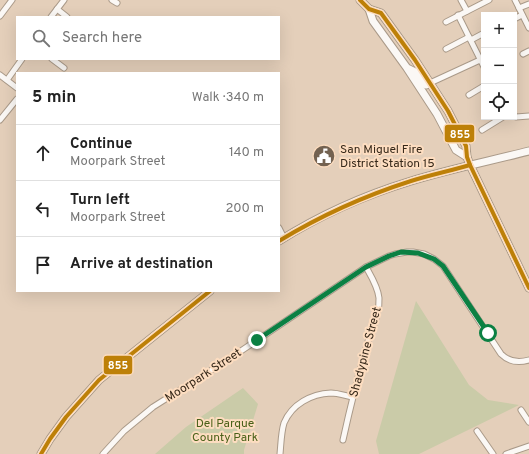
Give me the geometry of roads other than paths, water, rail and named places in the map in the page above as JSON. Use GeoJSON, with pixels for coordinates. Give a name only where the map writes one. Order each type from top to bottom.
{"type":"FeatureCollection","features":[{"type":"Feature","properties":{"kind":"main road"},"geometry":{"type":"LineString","coordinates":[[360,0],[369,9],[373,21],[408,68],[437,114],[456,150],[467,157]]}},
{"type":"Feature","properties":{"kind":"main road"},"geometry":{"type":"LineString","coordinates":[[369,9],[381,13],[416,60],[448,111],[466,146],[467,157],[470,165],[529,288]]}},
{"type":"Feature","properties":{"kind":"main road"},"geometry":{"type":"LineString","coordinates":[[408,68],[417,73],[426,85],[430,83]]}},
{"type":"Feature","properties":{"kind":"main road"},"geometry":{"type":"LineString","coordinates":[[281,240],[324,216],[368,196],[411,181],[529,151]]}},
{"type":"Feature","properties":{"kind":"main road"},"geometry":{"type":"LineString","coordinates":[[41,454],[66,417],[99,380],[209,292]]}},
{"type":"Feature","properties":{"kind":"street"},"geometry":{"type":"LineString","coordinates":[[0,16],[12,0]]}},
{"type":"Feature","properties":{"kind":"street"},"geometry":{"type":"LineString","coordinates":[[52,16],[64,0]]}},
{"type":"Feature","properties":{"kind":"street"},"geometry":{"type":"LineString","coordinates":[[461,0],[467,11]]}},
{"type":"Feature","properties":{"kind":"street"},"geometry":{"type":"LineString","coordinates":[[446,22],[489,0]]}},
{"type":"Feature","properties":{"kind":"street"},"geometry":{"type":"LineString","coordinates":[[515,0],[529,28]]}},
{"type":"Feature","properties":{"kind":"street"},"geometry":{"type":"LineString","coordinates":[[519,8],[529,4]]}},
{"type":"Feature","properties":{"kind":"street"},"geometry":{"type":"LineString","coordinates":[[57,10],[66,16]]}},
{"type":"Feature","properties":{"kind":"street"},"geometry":{"type":"LineString","coordinates":[[430,83],[480,60],[458,15]]}},
{"type":"Feature","properties":{"kind":"street"},"geometry":{"type":"LineString","coordinates":[[517,18],[522,15]]}},
{"type":"Feature","properties":{"kind":"street"},"geometry":{"type":"LineString","coordinates":[[446,49],[481,34]]}},
{"type":"Feature","properties":{"kind":"street"},"geometry":{"type":"LineString","coordinates":[[523,54],[529,51]]}},
{"type":"Feature","properties":{"kind":"street"},"geometry":{"type":"LineString","coordinates":[[7,80],[21,60]]}},
{"type":"Feature","properties":{"kind":"street"},"geometry":{"type":"LineString","coordinates":[[53,60],[64,68]]}},
{"type":"Feature","properties":{"kind":"street"},"geometry":{"type":"LineString","coordinates":[[0,75],[16,87]]}},
{"type":"Feature","properties":{"kind":"street"},"geometry":{"type":"LineString","coordinates":[[469,95],[481,88]]}},
{"type":"Feature","properties":{"kind":"street"},"geometry":{"type":"LineString","coordinates":[[0,120],[16,100]]}},
{"type":"Feature","properties":{"kind":"street"},"geometry":{"type":"LineString","coordinates":[[517,117],[529,116]]}},
{"type":"Feature","properties":{"kind":"street"},"geometry":{"type":"LineString","coordinates":[[482,130],[498,120]]}},
{"type":"Feature","properties":{"kind":"street","name":"Moorpark Street"},"geometry":{"type":"LineString","coordinates":[[103,454],[124,431],[153,407],[229,359],[366,267],[401,252],[418,253],[434,259],[443,266],[501,354],[516,362],[529,360]]}},
{"type":"Feature","properties":{"kind":"street","name":"Shadypine Street"},"geometry":{"type":"LineString","coordinates":[[343,440],[352,397],[377,314],[379,297],[376,286],[366,267]]}},
{"type":"Feature","properties":{"kind":"street"},"geometry":{"type":"LineString","coordinates":[[280,454],[284,424],[290,413],[299,404],[313,396],[332,393],[352,397]]}},
{"type":"Feature","properties":{"kind":"street"},"geometry":{"type":"LineString","coordinates":[[521,410],[529,422]]}},
{"type":"Feature","properties":{"kind":"street"},"geometry":{"type":"LineString","coordinates":[[477,431],[493,454]]}},
{"type":"Feature","properties":{"kind":"street"},"geometry":{"type":"LineString","coordinates":[[506,454],[529,446]]}},
{"type":"Feature","properties":{"kind":"place","name":"San Miguel Fire District Station 15"},"geometry":{"type":"Point","coordinates":[324,156]}},
{"type":"Feature","properties":{"kind":"park label","name":"Del Parque County Park"},"geometry":{"type":"Point","coordinates":[225,430]}}]}
